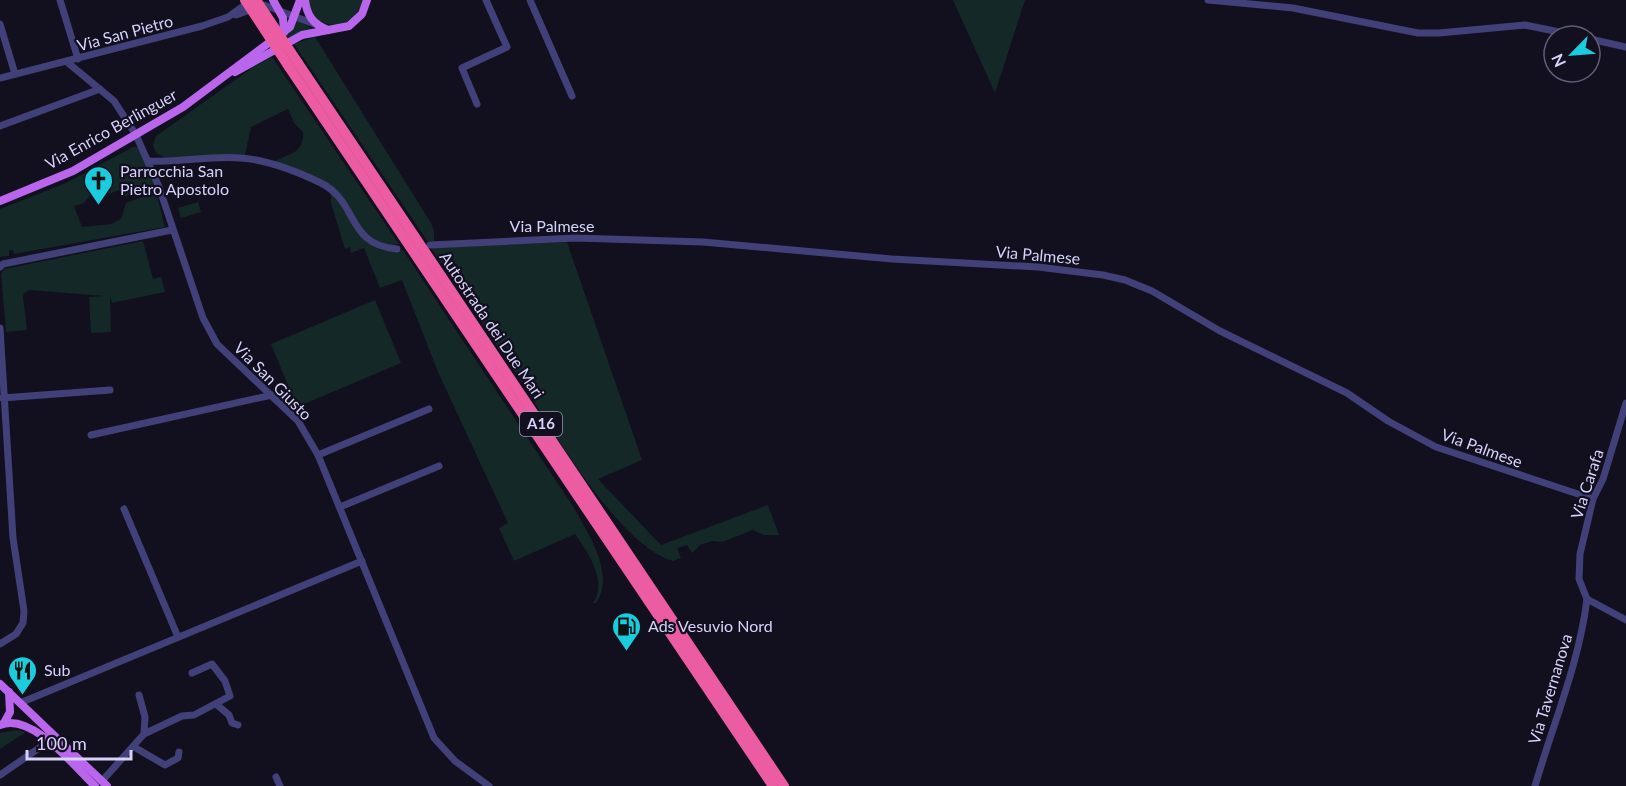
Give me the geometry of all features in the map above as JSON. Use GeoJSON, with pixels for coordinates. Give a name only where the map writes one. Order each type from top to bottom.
{"type":"FeatureCollection","features":[{"type":"Feature","properties":{"kind":"highway","name":"Autostrada dei Due Mari"},"geometry":{"type":"LineString","coordinates":[[245,0],[294,65],[784,786]]}},
{"type":"Feature","properties":{"kind":"highway","name":"Autostrada dei Due Mari"},"geometry":{"type":"LineString","coordinates":[[254,0],[294,65],[773,786]]}},
{"type":"Feature","properties":{"kind":"main road"},"geometry":{"type":"LineString","coordinates":[[273,0],[285,25],[285,32]]}},
{"type":"Feature","properties":{"kind":"main road"},"geometry":{"type":"LineString","coordinates":[[285,32],[296,17],[300,0]]}},
{"type":"Feature","properties":{"kind":"main road"},"geometry":{"type":"LineString","coordinates":[[305,0],[309,15],[317,25],[331,31]]}},
{"type":"Feature","properties":{"kind":"main road","name":"Via Enrico Berlinguer"},"geometry":{"type":"LineString","coordinates":[[0,201],[73,171],[136,135],[231,73],[293,39],[311,33],[331,31],[356,22],[368,1]]}},
{"type":"Feature","properties":{"kind":"main road","name":"Via Enrico Berlinguer"},"geometry":{"type":"LineString","coordinates":[[231,73],[246,58],[285,32]]}},
{"type":"Feature","properties":{"kind":"main road"},"geometry":{"type":"LineString","coordinates":[[0,684],[101,784]]}},
{"type":"Feature","properties":{"kind":"main road"},"geometry":{"type":"LineString","coordinates":[[2,724],[10,712],[8,692]]}},
{"type":"Feature","properties":{"kind":"main road"},"geometry":{"type":"LineString","coordinates":[[2,724],[22,724],[35,729],[101,784]]}},
{"type":"Feature","properties":{"kind":"street"},"geometry":{"type":"LineString","coordinates":[[60,0],[78,59]]}},
{"type":"Feature","properties":{"kind":"street","name":"Via San Pietro"},"geometry":{"type":"LineString","coordinates":[[0,78],[67,62],[228,17],[254,0]]}},
{"type":"Feature","properties":{"kind":"street"},"geometry":{"type":"LineString","coordinates":[[477,104],[462,68],[507,46],[486,0]]}},
{"type":"Feature","properties":{"kind":"street"},"geometry":{"type":"LineString","coordinates":[[530,0],[572,96]]}},
{"type":"Feature","properties":{"kind":"street"},"geometry":{"type":"LineString","coordinates":[[1208,0],[1293,8],[1418,33],[1525,25],[1542,28]]}},
{"type":"Feature","properties":{"kind":"street"},"geometry":{"type":"LineString","coordinates":[[228,17],[258,5],[279,10],[317,25]]}},
{"type":"Feature","properties":{"kind":"street"},"geometry":{"type":"LineString","coordinates":[[0,24],[15,74]]}},
{"type":"Feature","properties":{"kind":"street"},"geometry":{"type":"LineString","coordinates":[[1602,42],[1626,47]]}},
{"type":"Feature","properties":{"kind":"street","name":"Via San Giusto"},"geometry":{"type":"LineString","coordinates":[[67,62],[117,105],[136,135],[149,161],[208,329],[232,360],[298,421],[318,455],[434,738],[455,761],[489,786]]}},
{"type":"Feature","properties":{"kind":"street"},"geometry":{"type":"LineString","coordinates":[[0,126],[100,89]]}},
{"type":"Feature","properties":{"kind":"street"},"geometry":{"type":"LineString","coordinates":[[149,161],[242,158],[311,179],[326,186],[339,197],[366,240],[379,247],[396,249]]}},
{"type":"Feature","properties":{"kind":"street"},"geometry":{"type":"LineString","coordinates":[[0,267],[3,264],[172,230]]}},
{"type":"Feature","properties":{"kind":"street","name":"Via Palmese"},"geometry":{"type":"LineString","coordinates":[[430,245],[575,238],[703,242],[892,260],[1038,267],[1103,275],[1125,280],[1152,291],[1220,331],[1347,393],[1388,421],[1436,447],[1593,499]]}},
{"type":"Feature","properties":{"kind":"street"},"geometry":{"type":"LineString","coordinates":[[0,328],[2,398],[13,538],[24,611],[23,624],[15,634],[0,645]]}},
{"type":"Feature","properties":{"kind":"street"},"geometry":{"type":"LineString","coordinates":[[2,398],[110,390]]}},
{"type":"Feature","properties":{"kind":"street"},"geometry":{"type":"LineString","coordinates":[[91,435],[272,395]]}},
{"type":"Feature","properties":{"kind":"street","name":"Via Carafa"},"geometry":{"type":"LineString","coordinates":[[1587,599],[1579,571],[1593,499],[1606,468],[1626,403]]}},
{"type":"Feature","properties":{"kind":"street"},"geometry":{"type":"LineString","coordinates":[[318,455],[429,409]]}},
{"type":"Feature","properties":{"kind":"street"},"geometry":{"type":"LineString","coordinates":[[340,507],[439,466]]}},
{"type":"Feature","properties":{"kind":"street"},"geometry":{"type":"LineString","coordinates":[[124,509],[178,637]]}},
{"type":"Feature","properties":{"kind":"street"},"geometry":{"type":"LineString","coordinates":[[20,703],[362,561]]}},
{"type":"Feature","properties":{"kind":"street"},"geometry":{"type":"LineString","coordinates":[[1587,599],[1626,621]]}},
{"type":"Feature","properties":{"kind":"street","name":"Via Tavernanova"},"geometry":{"type":"LineString","coordinates":[[1535,786],[1552,727],[1569,683],[1584,627],[1587,599]]}},
{"type":"Feature","properties":{"kind":"street"},"geometry":{"type":"LineString","coordinates":[[101,784],[144,734],[179,717],[194,715],[230,696],[225,681],[211,664],[192,673]]}},
{"type":"Feature","properties":{"kind":"street"},"geometry":{"type":"LineString","coordinates":[[139,695],[145,717],[144,734]]}},
{"type":"Feature","properties":{"kind":"street"},"geometry":{"type":"LineString","coordinates":[[216,704],[229,715],[232,723],[238,725]]}},
{"type":"Feature","properties":{"kind":"street"},"geometry":{"type":"LineString","coordinates":[[0,775],[48,741]]}},
{"type":"Feature","properties":{"kind":"street"},"geometry":{"type":"LineString","coordinates":[[134,747],[165,765],[180,757],[179,752]]}},
{"type":"Feature","properties":{"kind":"street"},"geometry":{"type":"LineString","coordinates":[[276,777],[280,786]]}},
{"type":"Feature","properties":{"kind":"green space"},"geometry":{"type":"Polygon","coordinates":[[[308,0],[365,0],[352,20],[330,24],[318,20],[308,0]]]}},
{"type":"Feature","properties":{"kind":"green space"},"geometry":{"type":"Polygon","coordinates":[[[953,0],[1025,0],[995,93],[953,0]]]}},
{"type":"Feature","properties":{"kind":"green space"},"geometry":{"type":"Polygon","coordinates":[[[297,20],[313,29],[285,39],[284,37],[297,20]]]}},
{"type":"Feature","properties":{"kind":"green space"},"geometry":{"type":"Polygon","coordinates":[[[315,37],[431,223],[434,241],[428,242],[294,44],[315,37]]]}},
{"type":"Feature","properties":{"kind":"green space"},"geometry":{"type":"Polygon","coordinates":[[[272,57],[399,244],[375,241],[360,225],[341,195],[327,183],[272,163],[294,152],[303,140],[303,132],[294,123],[288,109],[251,127],[245,155],[168,159],[156,153],[153,145],[156,136],[255,66],[272,57]]]}},
{"type":"Feature","properties":{"kind":"green space"},"geometry":{"type":"Polygon","coordinates":[[[133,147],[138,147],[155,185],[124,197],[119,190],[106,195],[94,191],[84,203],[74,206],[82,227],[111,224],[121,219],[126,203],[156,192],[165,227],[14,254],[13,250],[9,250],[9,256],[0,257],[0,209],[66,183],[133,147]]]}},
{"type":"Feature","properties":{"kind":"green space"},"geometry":{"type":"Polygon","coordinates":[[[331,193],[337,198],[362,237],[370,244],[390,251],[403,250],[574,508],[598,554],[602,567],[601,592],[596,603],[593,603],[598,586],[594,567],[575,534],[514,561],[499,528],[508,523],[438,372],[402,280],[380,288],[364,248],[351,253],[350,247],[345,249],[331,203],[331,193]]]}},
{"type":"Feature","properties":{"kind":"green space"},"geometry":{"type":"Polygon","coordinates":[[[198,202],[201,212],[181,218],[178,208],[198,202]]]}},
{"type":"Feature","properties":{"kind":"green space"},"geometry":{"type":"Polygon","coordinates":[[[143,241],[153,279],[161,277],[165,292],[112,303],[110,296],[111,332],[91,333],[89,297],[104,296],[29,290],[24,293],[23,297],[27,330],[6,332],[1,274],[4,269],[143,241]]]}},
{"type":"Feature","properties":{"kind":"green space"},"geometry":{"type":"Polygon","coordinates":[[[567,242],[642,460],[598,479],[661,545],[768,505],[779,535],[764,535],[753,530],[722,542],[713,541],[700,545],[692,553],[687,545],[677,548],[681,558],[673,561],[652,551],[630,533],[609,510],[568,455],[431,248],[567,242]]]}},
{"type":"Feature","properties":{"kind":"green space"},"geometry":{"type":"Polygon","coordinates":[[[375,300],[401,363],[297,407],[271,344],[375,300]]]}},
{"type":"Feature","properties":{"kind":"green space"},"geometry":{"type":"Polygon","coordinates":[[[16,730],[26,732],[0,749],[0,733],[16,730]]]}},
{"type":"Feature","properties":{"kind":"place","name":"Parrocchia San Pietro Apostolo"},"geometry":{"type":"Point","coordinates":[99,206]}},
{"type":"Feature","properties":{"kind":"place","name":"Ads Vesuvio Nord"},"geometry":{"type":"Point","coordinates":[627,652]}},
{"type":"Feature","properties":{"kind":"place","name":"Sub"},"geometry":{"type":"Point","coordinates":[23,696]}}]}
